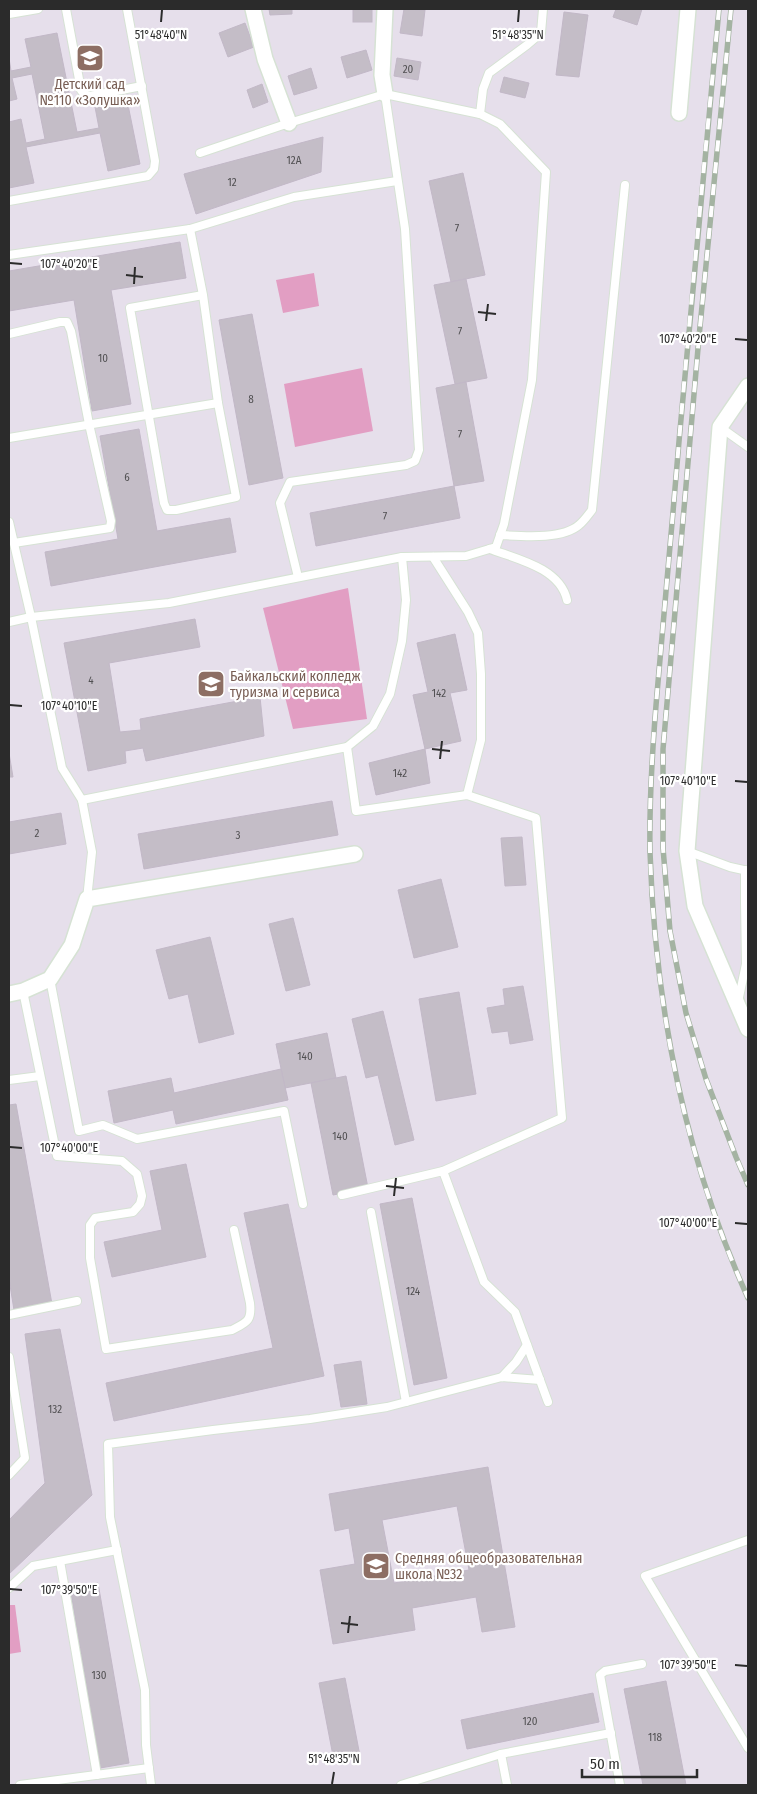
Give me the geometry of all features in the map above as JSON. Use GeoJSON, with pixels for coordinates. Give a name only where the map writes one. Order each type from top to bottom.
{"type":"FeatureCollection","features":[{"type":"Feature","properties":{"kind":"street"},"geometry":{"type":"LineString","coordinates":[[253,9],[265,59],[289,123]]}},
{"type":"Feature","properties":{"kind":"street"},"geometry":{"type":"LineString","coordinates":[[385,9],[382,75],[385,94]]}},
{"type":"Feature","properties":{"kind":"street"},"geometry":{"type":"LineString","coordinates":[[679,113],[688,9]]}},
{"type":"Feature","properties":{"kind":"street"},"geometry":{"type":"LineString","coordinates":[[748,386],[720,427],[686,851],[696,906],[748,1029]]}},
{"type":"Feature","properties":{"kind":"street"},"geometry":{"type":"LineString","coordinates":[[16,993],[50,979],[72,945],[87,899],[355,854]]}},
{"type":"Feature","properties":{"kind":"lane"},"geometry":{"type":"LineString","coordinates":[[9,14],[38,9]]}},
{"type":"Feature","properties":{"kind":"lane"},"geometry":{"type":"LineString","coordinates":[[66,9],[81,90],[84,94],[90,96],[142,86]]}},
{"type":"Feature","properties":{"kind":"lane"},"geometry":{"type":"LineString","coordinates":[[9,201],[148,176],[154,169],[156,161],[127,9]]}},
{"type":"Feature","properties":{"kind":"lane"},"geometry":{"type":"LineString","coordinates":[[480,114],[483,89],[489,73],[527,45],[541,32],[544,9]]}},
{"type":"Feature","properties":{"kind":"lane"},"geometry":{"type":"LineString","coordinates":[[298,577],[280,503],[290,482],[406,465],[414,461],[418,450],[404,229],[385,94]]}},
{"type":"Feature","properties":{"kind":"lane"},"geometry":{"type":"LineString","coordinates":[[9,622],[31,617],[169,603],[402,557],[466,556],[496,547],[504,524],[532,380],[546,172],[500,124],[480,114],[385,94],[289,123],[200,153]]}},
{"type":"Feature","properties":{"kind":"lane"},"geometry":{"type":"LineString","coordinates":[[9,255],[190,229],[294,197],[397,181]]}},
{"type":"Feature","properties":{"kind":"lane"},"geometry":{"type":"LineString","coordinates":[[500,535],[532,536],[560,533],[577,526],[592,510],[625,185]]}},
{"type":"Feature","properties":{"kind":"lane"},"geometry":{"type":"LineString","coordinates":[[190,229],[203,295],[218,403],[236,497],[176,510],[167,510],[164,503],[130,308],[203,295]]}},
{"type":"Feature","properties":{"kind":"lane"},"geometry":{"type":"LineString","coordinates":[[9,334],[67,322],[71,331],[89,424],[111,521],[110,528],[14,543]]}},
{"type":"Feature","properties":{"kind":"lane"},"geometry":{"type":"LineString","coordinates":[[9,438],[218,403]]}},
{"type":"Feature","properties":{"kind":"lane"},"geometry":{"type":"LineString","coordinates":[[720,427],[748,447]]}},
{"type":"Feature","properties":{"kind":"lane"},"geometry":{"type":"LineString","coordinates":[[9,522],[62,768],[82,800],[92,852],[87,899]]}},
{"type":"Feature","properties":{"kind":"lane"},"geometry":{"type":"LineString","coordinates":[[490,548],[551,574],[565,589],[567,600]]}},
{"type":"Feature","properties":{"kind":"lane"},"geometry":{"type":"LineString","coordinates":[[433,556],[468,612],[478,634],[481,674],[481,740],[467,795]]}},
{"type":"Feature","properties":{"kind":"lane"},"geometry":{"type":"LineString","coordinates":[[82,800],[346,747],[373,726],[390,694],[402,641],[406,600],[402,557]]}},
{"type":"Feature","properties":{"kind":"lane"},"geometry":{"type":"LineString","coordinates":[[342,1195],[443,1171],[562,1118],[536,818],[467,795],[356,812],[346,747]]}},
{"type":"Feature","properties":{"kind":"lane"},"geometry":{"type":"LineString","coordinates":[[686,851],[747,870],[746,964],[738,1004]]}},
{"type":"Feature","properties":{"kind":"lane"},"geometry":{"type":"LineString","coordinates":[[50,979],[79,1131],[103,1126],[137,1139],[284,1111],[303,1204]]}},
{"type":"Feature","properties":{"kind":"lane"},"geometry":{"type":"LineString","coordinates":[[16,993],[40,1076],[57,1156],[122,1161],[137,1174],[142,1196],[140,1204],[133,1212],[95,1218],[90,1225],[90,1258],[106,1349],[232,1330],[247,1322],[252,1314],[234,1230]]}},
{"type":"Feature","properties":{"kind":"lane"},"geometry":{"type":"LineString","coordinates":[[9,1080],[40,1076]]}},
{"type":"Feature","properties":{"kind":"lane"},"geometry":{"type":"LineString","coordinates":[[443,1171],[484,1282],[515,1312],[548,1402]]}},
{"type":"Feature","properties":{"kind":"lane"},"geometry":{"type":"LineString","coordinates":[[371,1212],[406,1402]]}},
{"type":"Feature","properties":{"kind":"lane"},"geometry":{"type":"LineString","coordinates":[[9,1315],[77,1301]]}},
{"type":"Feature","properties":{"kind":"lane"},"geometry":{"type":"LineString","coordinates":[[502,1377],[516,1362],[527,1345]]}},
{"type":"Feature","properties":{"kind":"lane"},"geometry":{"type":"LineString","coordinates":[[9,1357],[25,1458],[9,1475]]}},
{"type":"Feature","properties":{"kind":"lane"},"geometry":{"type":"LineString","coordinates":[[151,1785],[146,1745],[145,1690],[110,1517],[108,1444],[310,1419],[387,1407],[502,1377],[540,1380]]}},
{"type":"Feature","properties":{"kind":"lane"},"geometry":{"type":"LineString","coordinates":[[748,1540],[645,1576],[748,1748]]}},
{"type":"Feature","properties":{"kind":"lane"},"geometry":{"type":"LineString","coordinates":[[9,1588],[33,1566],[117,1550]]}},
{"type":"Feature","properties":{"kind":"lane"},"geometry":{"type":"LineString","coordinates":[[60,1561],[97,1775]]}},
{"type":"Feature","properties":{"kind":"lane"},"geometry":{"type":"LineString","coordinates":[[620,1785],[600,1675],[605,1671],[642,1664]]}},
{"type":"Feature","properties":{"kind":"lane"},"geometry":{"type":"LineString","coordinates":[[401,1785],[428,1781],[501,1754],[611,1733]]}},
{"type":"Feature","properties":{"kind":"lane"},"geometry":{"type":"LineString","coordinates":[[501,1754],[507,1785]]}},
{"type":"Feature","properties":{"kind":"lane"},"geometry":{"type":"LineString","coordinates":[[20,1785],[149,1768]]}},
{"type":"Feature","properties":{"kind":"shaded area"},"geometry":{"type":"Polygon","coordinates":[[[314,273],[319,306],[283,313],[276,280],[314,273]]]}},
{"type":"Feature","properties":{"kind":"shaded area"},"geometry":{"type":"Polygon","coordinates":[[[362,368],[373,431],[295,447],[284,384],[362,368]]]}},
{"type":"Feature","properties":{"kind":"shaded area"},"geometry":{"type":"Polygon","coordinates":[[[348,588],[367,719],[293,729],[263,608],[348,588]]]}},
{"type":"Feature","properties":{"kind":"shaded area"},"geometry":{"type":"Polygon","coordinates":[[[9,1605],[15,1605],[21,1652],[9,1654],[9,1605]]]}},
{"type":"Feature","properties":{"kind":"building"},"geometry":{"type":"Polygon","coordinates":[[[269,9],[292,9],[292,14],[270,15],[269,9]]]}},
{"type":"Feature","properties":{"kind":"building"},"geometry":{"type":"Polygon","coordinates":[[[353,9],[372,9],[372,22],[353,22],[353,9]]]}},
{"type":"Feature","properties":{"kind":"building"},"geometry":{"type":"Polygon","coordinates":[[[404,9],[425,10],[422,36],[400,33],[404,9]]]}},
{"type":"Feature","properties":{"kind":"building"},"geometry":{"type":"Polygon","coordinates":[[[616,9],[642,9],[637,25],[613,17],[616,9]]]}},
{"type":"Feature","properties":{"kind":"building"},"geometry":{"type":"Polygon","coordinates":[[[564,12],[588,15],[579,77],[556,75],[564,12]]]}},
{"type":"Feature","properties":{"kind":"building"},"geometry":{"type":"Polygon","coordinates":[[[245,23],[254,47],[228,57],[219,33],[245,23]]]}},
{"type":"Feature","properties":{"kind":"building"},"geometry":{"type":"Polygon","coordinates":[[[57,33],[77,132],[99,128],[95,107],[127,100],[140,164],[108,171],[100,133],[26,147],[34,183],[9,188],[9,122],[21,119],[26,143],[45,139],[32,74],[12,78],[17,99],[9,101],[9,58],[11,71],[31,67],[25,39],[57,33]]]}},
{"type":"Feature","properties":{"kind":"building"},"geometry":{"type":"Polygon","coordinates":[[[366,50],[372,70],[347,78],[341,57],[366,50]]]}},
{"type":"Feature","properties":{"kind":"building"},"geometry":{"type":"Polygon","coordinates":[[[397,58],[421,62],[418,80],[394,76],[397,58]]]}},
{"type":"Feature","properties":{"kind":"building"},"geometry":{"type":"Polygon","coordinates":[[[311,68],[317,88],[294,95],[288,76],[311,68]]]}},
{"type":"Feature","properties":{"kind":"building"},"geometry":{"type":"Polygon","coordinates":[[[504,77],[529,83],[525,98],[500,92],[504,77]]]}},
{"type":"Feature","properties":{"kind":"building"},"geometry":{"type":"Polygon","coordinates":[[[262,84],[268,102],[253,108],[247,90],[262,84]]]}},
{"type":"Feature","properties":{"kind":"building"},"geometry":{"type":"Polygon","coordinates":[[[323,137],[321,172],[196,214],[184,174],[323,137]]]}},
{"type":"Feature","properties":{"kind":"building"},"geometry":{"type":"Polygon","coordinates":[[[463,173],[485,275],[451,282],[429,181],[463,173]]]}},
{"type":"Feature","properties":{"kind":"building"},"geometry":{"type":"Polygon","coordinates":[[[180,242],[186,278],[111,290],[131,404],[92,411],[74,300],[9,311],[9,271],[180,242]]]}},
{"type":"Feature","properties":{"kind":"building"},"geometry":{"type":"Polygon","coordinates":[[[466,279],[487,378],[455,384],[434,285],[466,279]]]}},
{"type":"Feature","properties":{"kind":"building"},"geometry":{"type":"Polygon","coordinates":[[[252,314],[283,478],[249,485],[219,320],[252,314]]]}},
{"type":"Feature","properties":{"kind":"building"},"geometry":{"type":"Polygon","coordinates":[[[466,382],[484,481],[454,486],[436,388],[466,382]]]}},
{"type":"Feature","properties":{"kind":"building"},"geometry":{"type":"Polygon","coordinates":[[[139,429],[157,531],[230,518],[236,552],[51,586],[45,552],[118,539],[100,436],[139,429]]]}},
{"type":"Feature","properties":{"kind":"building"},"geometry":{"type":"Polygon","coordinates":[[[454,486],[460,518],[316,546],[310,513],[454,486]]]}},
{"type":"Feature","properties":{"kind":"building","name":"Байкальский колледж туризма и сервиса"},"geometry":{"type":"Polygon","coordinates":[[[195,619],[200,647],[109,663],[120,732],[141,730],[140,719],[260,697],[264,736],[146,761],[143,748],[125,751],[126,763],[88,771],[64,643],[195,619]]]}},
{"type":"Feature","properties":{"kind":"building"},"geometry":{"type":"Polygon","coordinates":[[[455,634],[467,690],[450,693],[461,741],[425,749],[413,695],[428,692],[417,643],[455,634]]]}},
{"type":"Feature","properties":{"kind":"building"},"geometry":{"type":"Polygon","coordinates":[[[425,749],[430,783],[376,795],[369,763],[425,749]]]}},
{"type":"Feature","properties":{"kind":"building"},"geometry":{"type":"Polygon","coordinates":[[[9,753],[13,777],[9,777],[9,753]]]}},
{"type":"Feature","properties":{"kind":"building"},"geometry":{"type":"Polygon","coordinates":[[[332,801],[338,835],[144,869],[138,834],[332,801]]]}},
{"type":"Feature","properties":{"kind":"building"},"geometry":{"type":"Polygon","coordinates":[[[61,813],[66,844],[9,854],[9,822],[61,813]]]}},
{"type":"Feature","properties":{"kind":"building"},"geometry":{"type":"Polygon","coordinates":[[[522,837],[526,885],[505,886],[501,838],[522,837]]]}},
{"type":"Feature","properties":{"kind":"building"},"geometry":{"type":"Polygon","coordinates":[[[441,879],[458,947],[414,958],[398,890],[441,879]]]}},
{"type":"Feature","properties":{"kind":"building"},"geometry":{"type":"Polygon","coordinates":[[[293,918],[310,985],[286,991],[269,924],[293,918]]]}},
{"type":"Feature","properties":{"kind":"building"},"geometry":{"type":"Polygon","coordinates":[[[210,937],[234,1034],[199,1043],[188,994],[169,999],[156,950],[210,937]]]}},
{"type":"Feature","properties":{"kind":"building"},"geometry":{"type":"Polygon","coordinates":[[[523,986],[533,1040],[510,1044],[508,1031],[492,1033],[487,1008],[505,1005],[503,989],[523,986]]]}},
{"type":"Feature","properties":{"kind":"building"},"geometry":{"type":"Polygon","coordinates":[[[459,992],[476,1094],[436,1101],[419,999],[459,992]]]}},
{"type":"Feature","properties":{"kind":"building"},"geometry":{"type":"Polygon","coordinates":[[[383,1011],[414,1140],[395,1145],[378,1075],[366,1078],[352,1019],[383,1011]]]}},
{"type":"Feature","properties":{"kind":"building"},"geometry":{"type":"Polygon","coordinates":[[[327,1033],[336,1078],[285,1088],[276,1044],[327,1033]]]}},
{"type":"Feature","properties":{"kind":"building"},"geometry":{"type":"Polygon","coordinates":[[[281,1069],[288,1100],[176,1124],[173,1110],[114,1123],[108,1091],[171,1078],[174,1093],[281,1069]]]}},
{"type":"Feature","properties":{"kind":"building"},"geometry":{"type":"Polygon","coordinates":[[[346,1076],[368,1188],[333,1195],[311,1083],[346,1076]]]}},
{"type":"Feature","properties":{"kind":"building"},"geometry":{"type":"Polygon","coordinates":[[[16,1104],[52,1304],[14,1310],[9,1279],[9,1105],[16,1104]]]}},
{"type":"Feature","properties":{"kind":"building"},"geometry":{"type":"Polygon","coordinates":[[[186,1164],[206,1257],[112,1277],[104,1242],[162,1230],[150,1171],[186,1164]]]}},
{"type":"Feature","properties":{"kind":"building"},"geometry":{"type":"Polygon","coordinates":[[[412,1198],[447,1378],[414,1385],[380,1204],[412,1198]]]}},
{"type":"Feature","properties":{"kind":"building"},"geometry":{"type":"Polygon","coordinates":[[[288,1204],[324,1376],[114,1421],[106,1383],[273,1348],[244,1213],[288,1204]]]}},
{"type":"Feature","properties":{"kind":"building"},"geometry":{"type":"Polygon","coordinates":[[[60,1329],[92,1495],[9,1574],[9,1520],[45,1483],[25,1334],[60,1329]]]}},
{"type":"Feature","properties":{"kind":"building"},"geometry":{"type":"Polygon","coordinates":[[[361,1361],[367,1404],[341,1407],[334,1365],[361,1361]]]}},
{"type":"Feature","properties":{"kind":"building"},"geometry":{"type":"Polygon","coordinates":[[[488,1467],[515,1627],[482,1632],[476,1597],[412,1608],[415,1630],[333,1644],[320,1570],[355,1564],[349,1528],[335,1531],[329,1494],[488,1467]],[[457,1506],[382,1520],[394,1583],[469,1570],[457,1506]]]}},
{"type":"Feature","properties":{"kind":"building"},"geometry":{"type":"Polygon","coordinates":[[[98,1583],[129,1763],[100,1768],[70,1587],[98,1583]]]}},
{"type":"Feature","properties":{"kind":"building"},"geometry":{"type":"Polygon","coordinates":[[[345,1678],[360,1756],[334,1761],[319,1683],[345,1678]]]}},
{"type":"Feature","properties":{"kind":"building"},"geometry":{"type":"Polygon","coordinates":[[[666,1681],[686,1785],[643,1785],[624,1689],[666,1681]]]}},
{"type":"Feature","properties":{"kind":"building"},"geometry":{"type":"Polygon","coordinates":[[[593,1693],[599,1722],[467,1749],[461,1720],[593,1693]]]}},
{"type":"Feature","properties":{"kind":"railway"},"geometry":{"type":"LineString","coordinates":[[719,9],[656,703],[651,788],[650,852],[658,967],[666,1024],[677,1080],[706,1190],[748,1298]]}},
{"type":"Feature","properties":{"kind":"railway"},"geometry":{"type":"LineString","coordinates":[[731,9],[699,337],[663,749],[663,848],[670,931],[686,1013],[706,1079],[748,1185]]}},
{"type":"Feature","properties":{"kind":"place","name":"Детский сад №110 «Золушка»"},"geometry":{"type":"Point","coordinates":[90,58]}},
{"type":"Feature","properties":{"kind":"place","name":"Байкальский колледж туризма и сервиса"},"geometry":{"type":"Point","coordinates":[211,684]}},
{"type":"Feature","properties":{"kind":"place","name":"Средняя общеобразовательная школа №32"},"geometry":{"type":"Point","coordinates":[376,1566]}}]}
